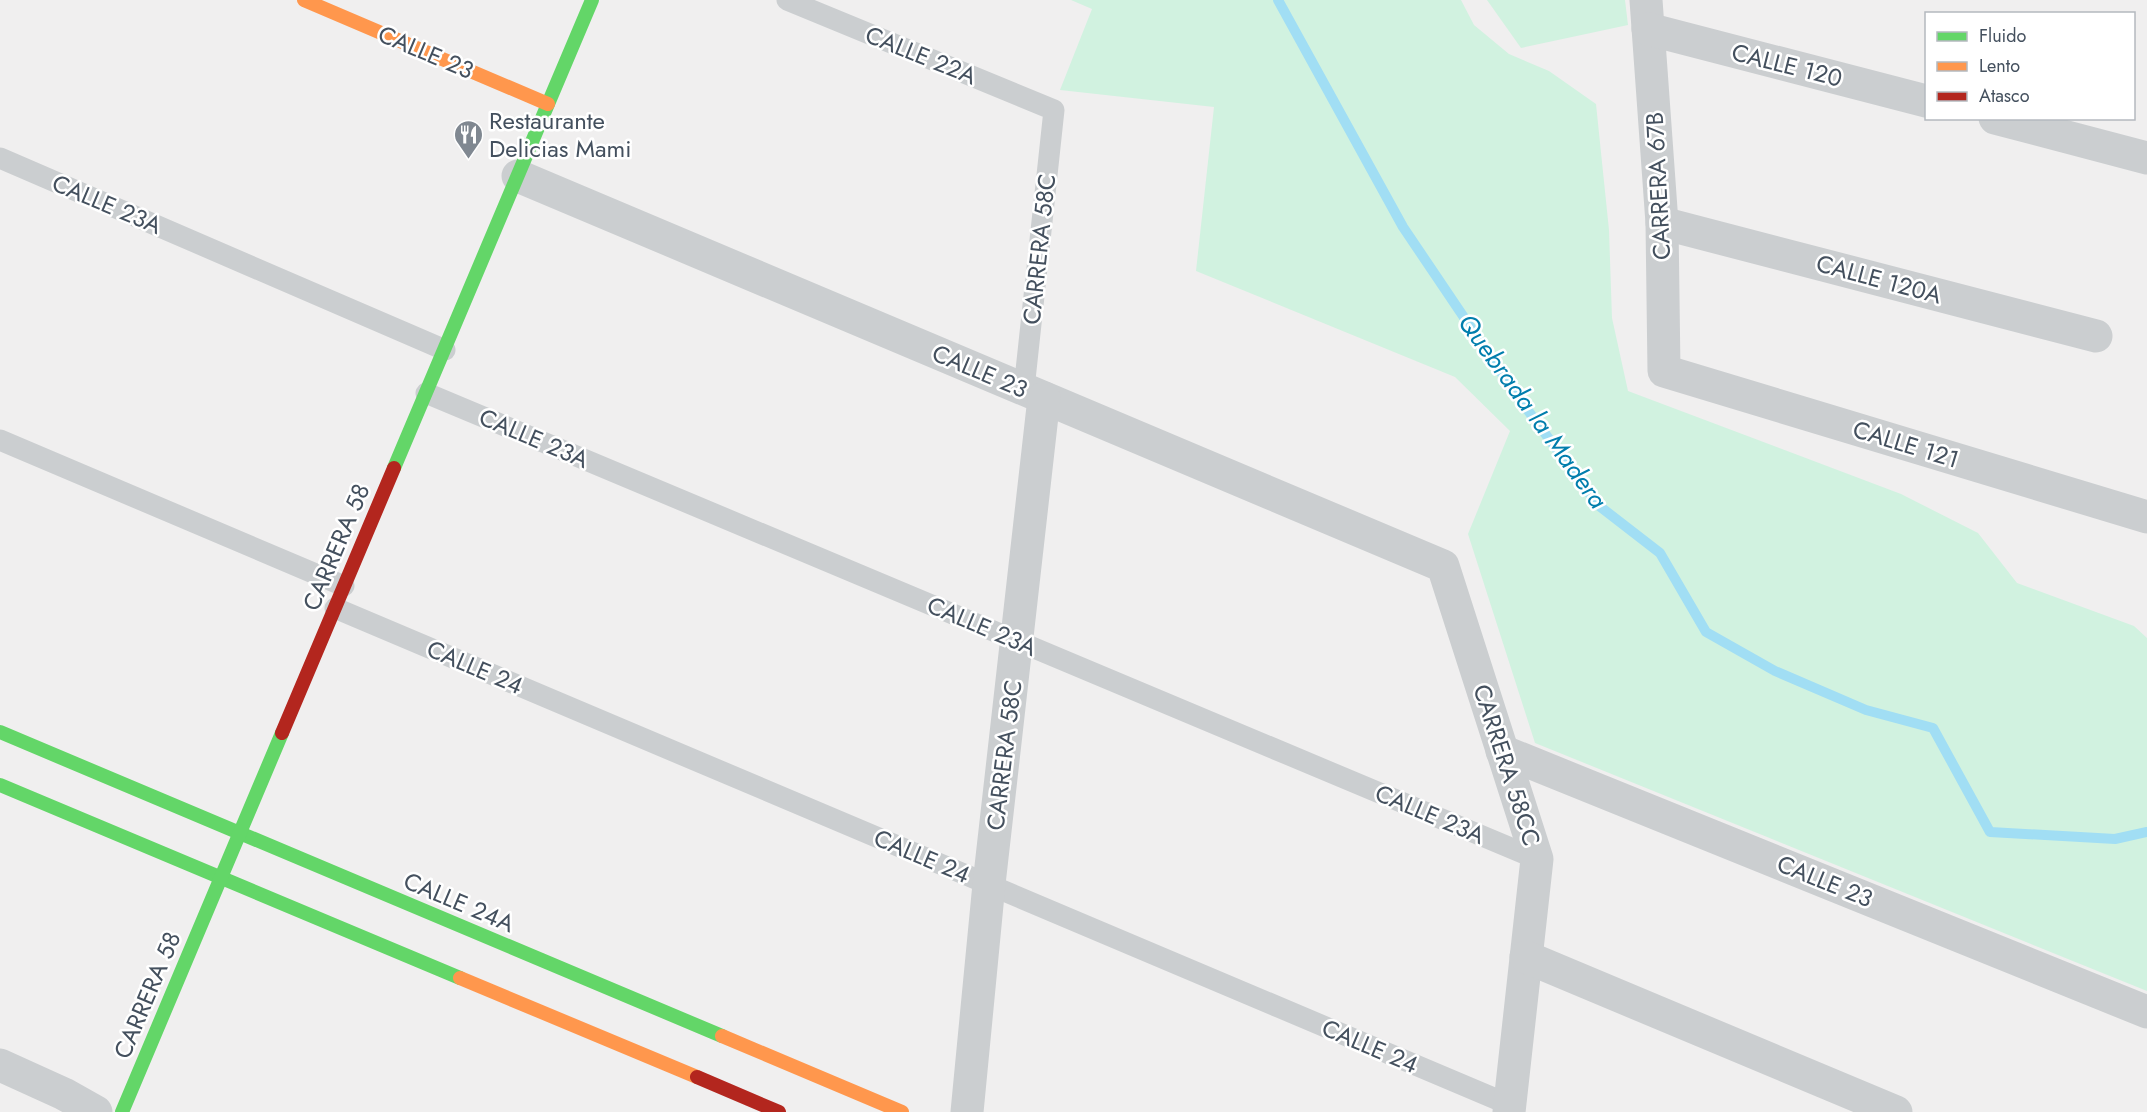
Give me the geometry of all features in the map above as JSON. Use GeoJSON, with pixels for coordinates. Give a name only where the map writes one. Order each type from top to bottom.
{"type":"FeatureCollection","features":[{"type":"Feature","properties":{"kind":"main road","name":"CALLE 23"},"geometry":{"type":"LineString","coordinates":[[304,0],[548,105]]}},
{"type":"Feature","properties":{"kind":"main road","name":"CARRERA 58"},"geometry":{"type":"LineString","coordinates":[[122,1112],[592,0]]}},
{"type":"Feature","properties":{"kind":"main road","name":"CALLE 24A"},"geometry":{"type":"LineString","coordinates":[[0,732],[902,1112]]}},
{"type":"Feature","properties":{"kind":"main road"},"geometry":{"type":"LineString","coordinates":[[0,785],[779,1112]]}},
{"type":"Feature","properties":{"kind":"street","name":"CALLE 120"},"geometry":{"type":"LineString","coordinates":[[1647,15],[1925,101]]}},
{"type":"Feature","properties":{"kind":"street","name":"CARRERA 67B"},"geometry":{"type":"LineString","coordinates":[[1647,15],[1662,223],[1664,372]]}},
{"type":"Feature","properties":{"kind":"street"},"geometry":{"type":"LineString","coordinates":[[2003,120],[2147,158]]}},
{"type":"Feature","properties":{"kind":"street","name":"CALLE 23"},"geometry":{"type":"LineString","coordinates":[[518,176],[1443,566]]}},
{"type":"Feature","properties":{"kind":"street","name":"CALLE 120A"},"geometry":{"type":"LineString","coordinates":[[1662,223],[2096,336]]}},
{"type":"Feature","properties":{"kind":"street","name":"CALLE 121"},"geometry":{"type":"LineString","coordinates":[[1664,372],[2147,517]]}},
{"type":"Feature","properties":{"kind":"street","name":"CARRERA 58C"},"geometry":{"type":"LineString","coordinates":[[968,1112],[989,884],[1018,641],[1034,393]]}},
{"type":"Feature","properties":{"kind":"street","name":"CARRERA 58CC"},"geometry":{"type":"LineString","coordinates":[[1443,566],[1537,859],[1509,1109]]}},
{"type":"Feature","properties":{"kind":"street","name":"CALLE 23"},"geometry":{"type":"LineString","coordinates":[[1502,751],[2147,1012]]}},
{"type":"Feature","properties":{"kind":"street"},"geometry":{"type":"LineString","coordinates":[[1526,957],[1896,1112]]}},
{"type":"Feature","properties":{"kind":"street"},"geometry":{"type":"LineString","coordinates":[[0,1065],[64,1094],[96,1112]]}},
{"type":"Feature","properties":{"kind":"lane","name":"CALLE 22A"},"geometry":{"type":"LineString","coordinates":[[787,0],[1054,110]]}},
{"type":"Feature","properties":{"kind":"lane","name":"CARRERA 58C"},"geometry":{"type":"LineString","coordinates":[[1034,393],[1054,110]]}},
{"type":"Feature","properties":{"kind":"lane","name":"CALLE 23A"},"geometry":{"type":"LineString","coordinates":[[0,158],[444,350]]}},
{"type":"Feature","properties":{"kind":"lane","name":"CALLE 23A"},"geometry":{"type":"LineString","coordinates":[[426,393],[1537,859]]}},
{"type":"Feature","properties":{"kind":"lane"},"geometry":{"type":"LineString","coordinates":[[0,440],[344,586]]}},
{"type":"Feature","properties":{"kind":"lane","name":"CALLE 24"},"geometry":{"type":"LineString","coordinates":[[335,608],[989,884],[1509,1109]]}},
{"type":"Feature","properties":{"kind":"green space"},"geometry":{"type":"Polygon","coordinates":[[[1071,0],[1461,0],[1474,25],[1509,54],[1549,71],[1596,104],[1609,230],[1612,318],[1628,391],[1901,494],[1978,533],[2017,583],[2134,626],[2147,638],[2147,991],[1535,743],[1468,534],[1510,431],[1455,377],[1196,271],[1214,107],[1060,90],[1092,9],[1071,0]]]}},
{"type":"Feature","properties":{"kind":"green space"},"geometry":{"type":"Polygon","coordinates":[[[1487,0],[1625,0],[1628,25],[1521,48],[1487,0]]]}},
{"type":"Feature","properties":{"kind":"waterway","name":"Quebrada la Madera"},"geometry":{"type":"LineString","coordinates":[[1278,0],[1403,227],[1515,393],[1598,505],[1660,553],[1706,632],[1775,671],[1866,710],[1933,728],[1990,832],[2115,839],[2147,832]]}},
{"type":"Feature","properties":{"kind":"traffic: fast"},"geometry":{"type":"LineString","coordinates":[[394,468],[592,0]]}},
{"type":"Feature","properties":{"kind":"traffic: fast"},"geometry":{"type":"LineString","coordinates":[[0,732],[722,1036]]}},
{"type":"Feature","properties":{"kind":"traffic: fast"},"geometry":{"type":"LineString","coordinates":[[122,1112],[282,733]]}},
{"type":"Feature","properties":{"kind":"traffic: fast"},"geometry":{"type":"LineString","coordinates":[[0,785],[460,978]]}},
{"type":"Feature","properties":{"kind":"traffic: slow"},"geometry":{"type":"LineString","coordinates":[[304,0],[548,104]]}},
{"type":"Feature","properties":{"kind":"traffic: slow"},"geometry":{"type":"LineString","coordinates":[[460,978],[697,1077]]}},
{"type":"Feature","properties":{"kind":"traffic: slow"},"geometry":{"type":"LineString","coordinates":[[722,1036],[902,1112]]}},
{"type":"Feature","properties":{"kind":"traffic: jam"},"geometry":{"type":"LineString","coordinates":[[282,733],[394,468]]}},
{"type":"Feature","properties":{"kind":"traffic: jam"},"geometry":{"type":"LineString","coordinates":[[697,1077],[779,1112]]}},
{"type":"Feature","properties":{"kind":"place","name":"Restaurante Delicias Mami"},"geometry":{"type":"Point","coordinates":[468,160]}}]}
